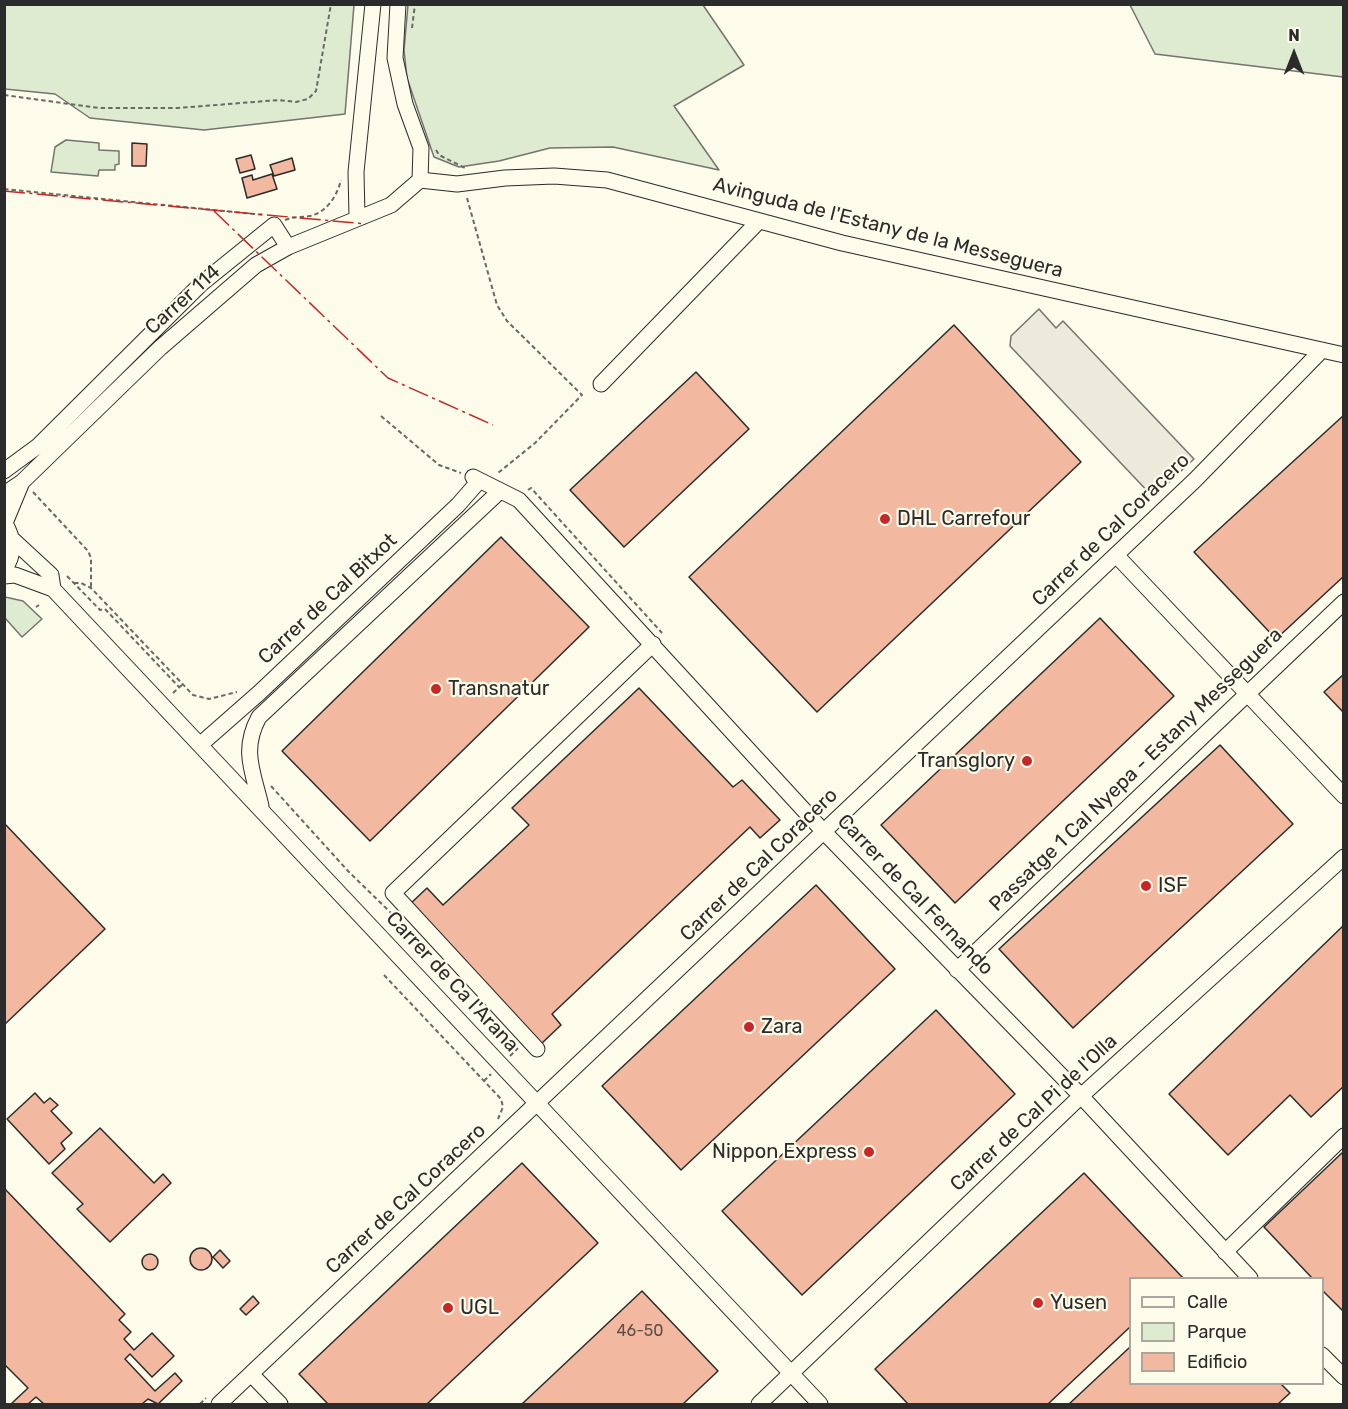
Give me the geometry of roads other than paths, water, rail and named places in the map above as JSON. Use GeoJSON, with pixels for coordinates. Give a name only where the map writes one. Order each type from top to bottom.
{"type":"FeatureCollection","features":[{"type":"Feature","properties":{"kind":"street"},"geometry":{"type":"LineString","coordinates":[[357,217],[356,172],[373,4]]}},
{"type":"Feature","properties":{"kind":"street"},"geometry":{"type":"LineString","coordinates":[[398,4],[395,58],[405,104],[421,148],[420,180]]}},
{"type":"Feature","properties":{"kind":"street","name":"Avinguda de l'Estany de la Messeguera"},"geometry":{"type":"LineString","coordinates":[[420,180],[466,184],[506,178],[554,176],[607,180],[659,192],[758,222],[1344,355]]}},
{"type":"Feature","properties":{"kind":"street","name":"Carrer 114"},"geometry":{"type":"LineString","coordinates":[[4,495],[29,490],[160,348],[256,265],[288,247],[390,205],[420,180]]}},
{"type":"Feature","properties":{"kind":"street"},"geometry":{"type":"LineString","coordinates":[[601,384],[758,222]]}},
{"type":"Feature","properties":{"kind":"street"},"geometry":{"type":"LineString","coordinates":[[4,471],[39,446],[201,284],[274,225],[288,247]]}},
{"type":"Feature","properties":{"kind":"street","name":"Carrer de Cal Coracero"},"geometry":{"type":"LineString","coordinates":[[219,1404],[1195,480],[1322,350]]}},
{"type":"Feature","properties":{"kind":"street","name":"Carrer de Cal Fernando"},"geometry":{"type":"LineString","coordinates":[[479,481],[519,500],[657,638],[824,832],[1081,1096],[1249,1277]]}},
{"type":"Feature","properties":{"kind":"street","name":"Carrer de Cal Bitxot"},"geometry":{"type":"LineString","coordinates":[[205,748],[250,701],[458,505],[479,481]]}},
{"type":"Feature","properties":{"kind":"street"},"geometry":{"type":"LineString","coordinates":[[4,570],[12,555],[12,539],[5,523],[29,490]]}},
{"type":"Feature","properties":{"kind":"street"},"geometry":{"type":"LineString","coordinates":[[262,808],[248,757],[251,730],[259,717],[500,491]]}},
{"type":"Feature","properties":{"kind":"street","name":"Carrer de Ca l'Arana"},"geometry":{"type":"LineString","coordinates":[[12,539],[51,575],[53,589]]}},
{"type":"Feature","properties":{"kind":"street"},"geometry":{"type":"LineString","coordinates":[[1116,555],[1344,796]]}},
{"type":"Feature","properties":{"kind":"street","name":"Carrer de Ca l'Arana"},"geometry":{"type":"LineString","coordinates":[[4,576],[15,575],[53,589],[262,808],[820,1404]]}},
{"type":"Feature","properties":{"kind":"street","name":"Passatge 1 Cal Nyepa - Estany Messeguera"},"geometry":{"type":"LineString","coordinates":[[957,970],[1344,602]]}},
{"type":"Feature","properties":{"kind":"street"},"geometry":{"type":"LineString","coordinates":[[537,1049],[393,893],[657,638]]}},
{"type":"Feature","properties":{"kind":"street","name":"Carrer de Cal Pi de l'Olla"},"geometry":{"type":"LineString","coordinates":[[759,1404],[1081,1096],[1344,857]]}},
{"type":"Feature","properties":{"kind":"street"},"geometry":{"type":"LineString","coordinates":[[1225,1252],[1344,1136]]}},
{"type":"Feature","properties":{"kind":"street"},"geometry":{"type":"LineString","coordinates":[[1324,1356],[1344,1377]]}},
{"type":"Feature","properties":{"kind":"street"},"geometry":{"type":"LineString","coordinates":[[251,1374],[280,1404]]}},
{"type":"Feature","properties":{"kind":"place","name":"DHL Carrefour"},"geometry":{"type":"Point","coordinates":[885,519]}},
{"type":"Feature","properties":{"kind":"place","name":"Transnatur"},"geometry":{"type":"Point","coordinates":[436,689]}},
{"type":"Feature","properties":{"kind":"place","name":"Transglory"},"geometry":{"type":"Point","coordinates":[1027,761]}},
{"type":"Feature","properties":{"kind":"place","name":"ISF"},"geometry":{"type":"Point","coordinates":[1146,886]}},
{"type":"Feature","properties":{"kind":"place","name":"Zara"},"geometry":{"type":"Point","coordinates":[749,1027]}},
{"type":"Feature","properties":{"kind":"place","name":"Nippon Express"},"geometry":{"type":"Point","coordinates":[869,1152]}},
{"type":"Feature","properties":{"kind":"place","name":"Yusen"},"geometry":{"type":"Point","coordinates":[1038,1303]}},
{"type":"Feature","properties":{"kind":"place","name":"UGL"},"geometry":{"type":"Point","coordinates":[448,1308]}}]}
